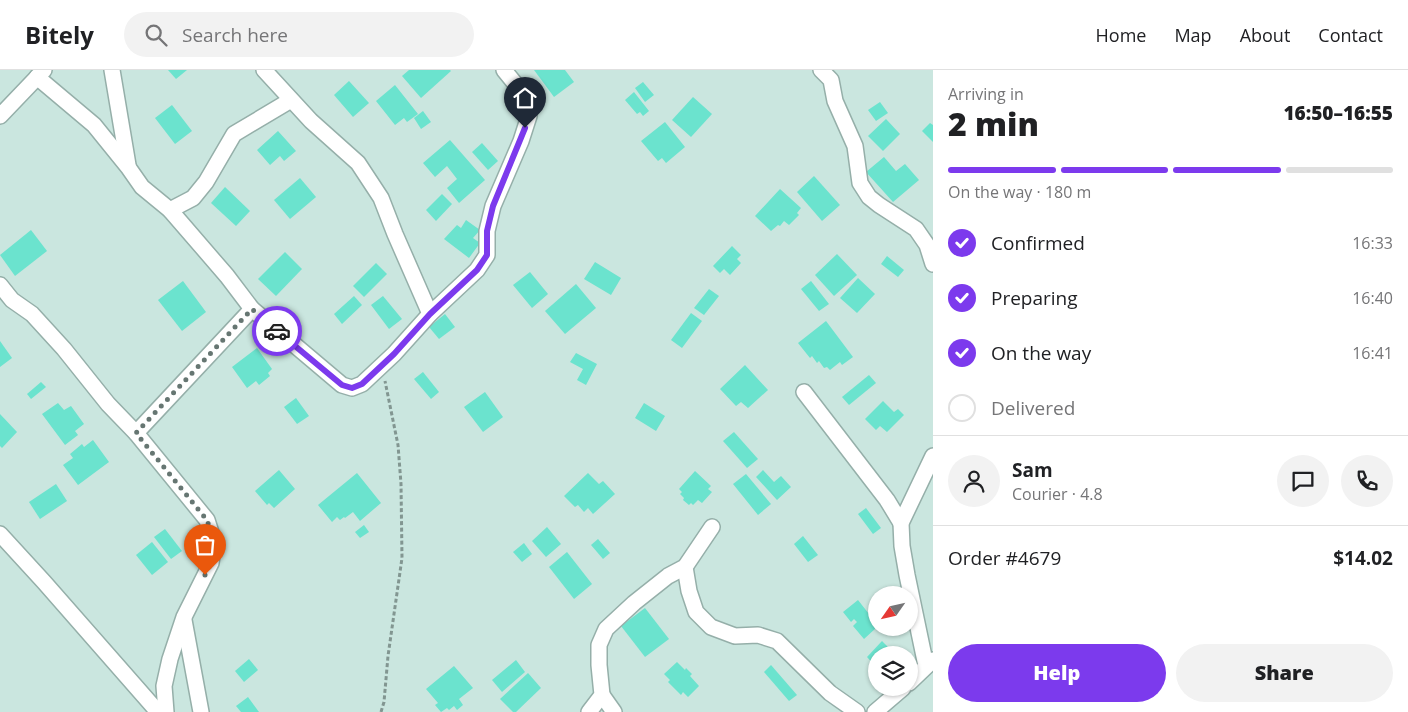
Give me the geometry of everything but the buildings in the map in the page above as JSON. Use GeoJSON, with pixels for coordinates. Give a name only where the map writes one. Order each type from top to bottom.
{"type":"FeatureCollection","features":[{"type":"Feature","properties":{"kind":"street"},"geometry":{"type":"LineString","coordinates":[[112,70],[128,167]]}},
{"type":"Feature","properties":{"kind":"street"},"geometry":{"type":"LineString","coordinates":[[264,70],[311,121],[358,163],[382,198],[395,234],[430,314]]}},
{"type":"Feature","properties":{"kind":"street"},"geometry":{"type":"LineString","coordinates":[[0,116],[41,72],[94,125],[142,187],[170,210],[252,309],[342,385],[352,388],[362,384],[382,365],[430,314],[477,270],[487,255],[487,231],[493,206],[529,116],[521,91],[504,70]]}},
{"type":"Feature","properties":{"kind":"street"},"geometry":{"type":"LineString","coordinates":[[821,70],[831,80],[835,101],[856,146],[860,183],[869,197],[916,228],[927,245],[933,264]]}},
{"type":"Feature","properties":{"kind":"street"},"geometry":{"type":"LineString","coordinates":[[170,210],[193,198],[206,182],[234,134],[291,100]]}},
{"type":"Feature","properties":{"kind":"street"},"geometry":{"type":"LineString","coordinates":[[0,285],[12,300],[32,314],[64,349],[108,404],[136,433],[207,520],[214,542],[211,563],[184,617],[170,659],[164,686],[166,712]]}},
{"type":"Feature","properties":{"kind":"street"},"geometry":{"type":"LineString","coordinates":[[136,433],[252,309]]}},
{"type":"Feature","properties":{"kind":"street"},"geometry":{"type":"LineString","coordinates":[[804,392],[887,500],[901,523]]}},
{"type":"Feature","properties":{"kind":"street"},"geometry":{"type":"LineString","coordinates":[[918,674],[930,663],[907,575],[902,546],[901,523],[933,456]]}},
{"type":"Feature","properties":{"kind":"street"},"geometry":{"type":"LineString","coordinates":[[614,712],[602,695],[599,645],[606,629],[634,603],[668,576],[685,567],[712,527]]}},
{"type":"Feature","properties":{"kind":"street"},"geometry":{"type":"LineString","coordinates":[[0,535],[44,582],[158,712]]}},
{"type":"Feature","properties":{"kind":"street"},"geometry":{"type":"LineString","coordinates":[[685,567],[689,591],[696,612],[712,627],[734,636],[758,635],[777,641],[830,692],[857,712]]}},
{"type":"Feature","properties":{"kind":"street"},"geometry":{"type":"LineString","coordinates":[[184,617],[201,712]]}},
{"type":"Feature","properties":{"kind":"street"},"geometry":{"type":"LineString","coordinates":[[589,712],[602,695]]}},
{"type":"Feature","properties":{"kind":"street"},"geometry":{"type":"LineString","coordinates":[[875,712],[894,696]]}},
{"type":"Feature","properties":{"kind":"street"},"geometry":{"type":"LineString","coordinates":[[886,712],[897,696]]}},
{"type":"Feature","properties":{"kind":"path"},"geometry":{"type":"LineString","coordinates":[[381,712],[384,702],[388,656],[402,558],[401,484],[398,444],[382,365]]}},
{"type":"Feature","properties":{"kind":"way so far"},"geometry":{"type":"LineString","coordinates":[[205,575],[211,563],[214,542],[207,520],[136,433],[252,309],[277,331]]}},
{"type":"Feature","properties":{"kind":"route"},"geometry":{"type":"LineString","coordinates":[[277,331],[342,385],[352,388],[362,384],[394,354],[430,314],[477,270],[487,255],[487,231],[493,206],[525,128]]}}]}
